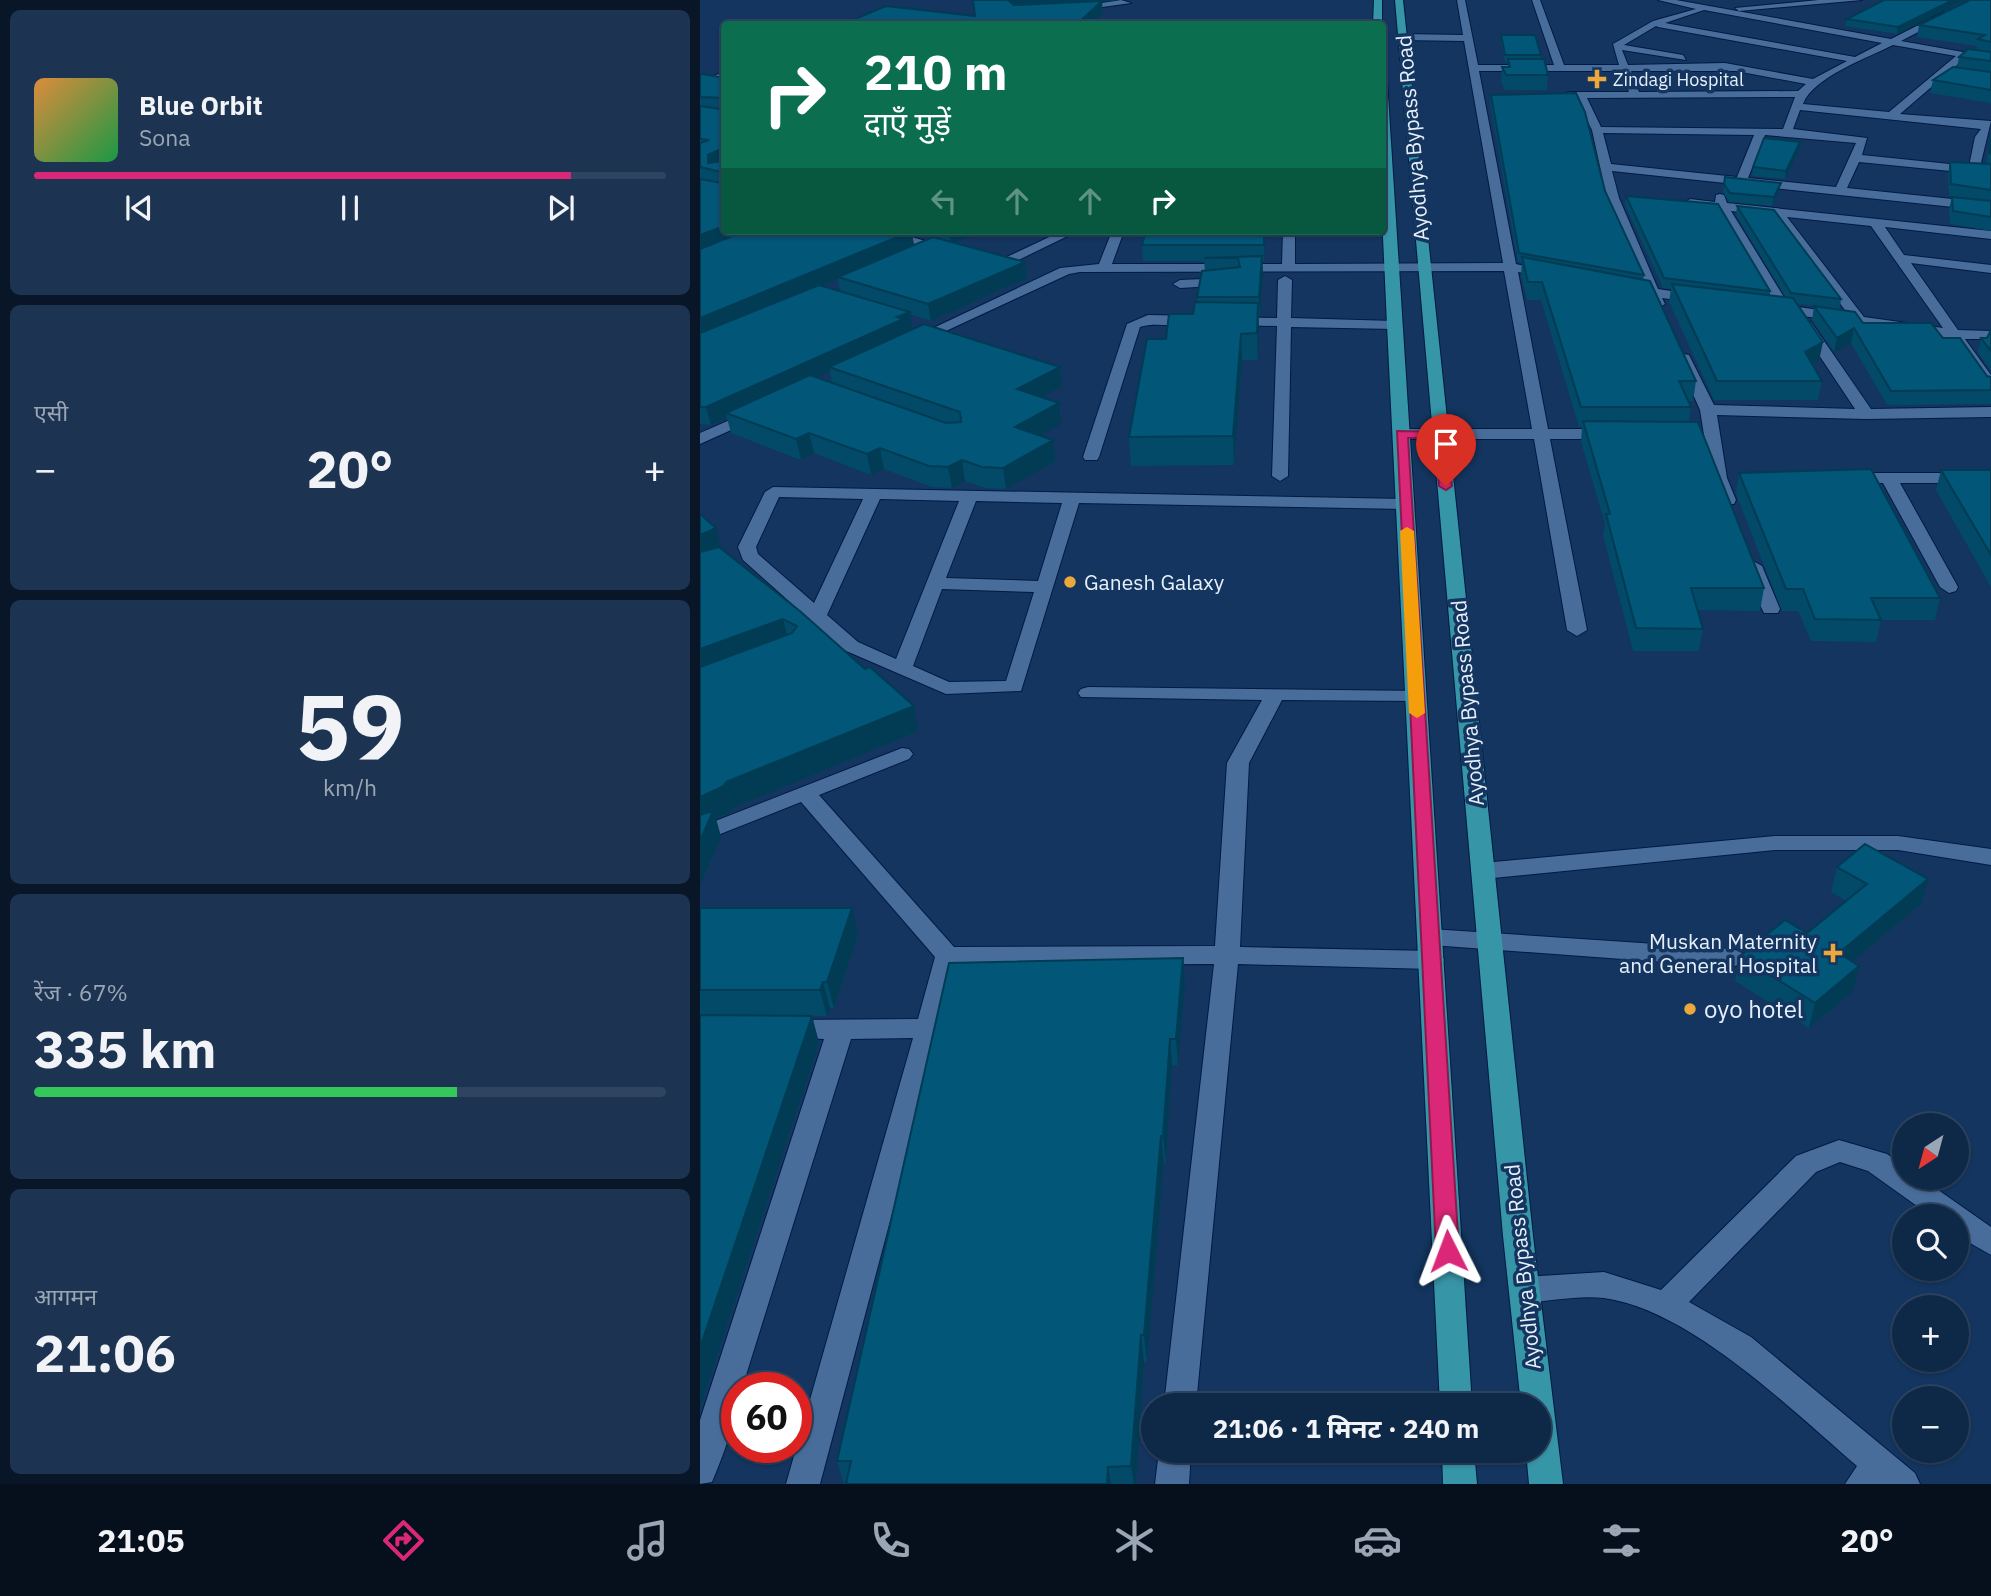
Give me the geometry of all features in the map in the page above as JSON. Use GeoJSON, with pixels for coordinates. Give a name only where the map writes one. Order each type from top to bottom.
{"type":"FeatureCollection","features":[{"type":"Feature","properties":{"kind":"main road","name":"Ayodhya Bypass Road"},"geometry":{"type":"LineString","coordinates":[[1378,0],[1378,21]]}},
{"type":"Feature","properties":{"kind":"main road","name":"Ayodhya Bypass Road"},"geometry":{"type":"LineString","coordinates":[[1399,0],[1395,31],[1424,268],[1536,1393]]}},
{"type":"Feature","properties":{"kind":"main road","name":"Ayodhya Bypass Road"},"geometry":{"type":"LineString","coordinates":[[1386,209],[1393,273],[1455,1393]]}},
{"type":"Feature","properties":{"kind":"main road"},"geometry":{"type":"LineString","coordinates":[[1459,1463],[1460,1484]]}},
{"type":"Feature","properties":{"kind":"main road"},"geometry":{"type":"LineString","coordinates":[[1544,1463],[1546,1484]]}},
{"type":"Feature","properties":{"kind":"street"},"geometry":{"type":"LineString","coordinates":[[1066,9],[1116,7],[1127,4],[1125,0]]}},
{"type":"Feature","properties":{"kind":"street"},"geometry":{"type":"LineString","coordinates":[[1461,0],[1472,68],[1485,96],[1510,267],[1577,630]]}},
{"type":"Feature","properties":{"kind":"street"},"geometry":{"type":"LineString","coordinates":[[1536,0],[1560,68]]}},
{"type":"Feature","properties":{"kind":"street"},"geometry":{"type":"LineString","coordinates":[[1616,46],[1630,35],[1686,12],[1858,0]]}},
{"type":"Feature","properties":{"kind":"street"},"geometry":{"type":"LineString","coordinates":[[1669,1],[1705,10],[1893,43],[1991,57]]}},
{"type":"Feature","properties":{"kind":"street"},"geometry":{"type":"LineString","coordinates":[[1787,132],[1801,94],[1814,82],[1952,12]]}},
{"type":"Feature","properties":{"kind":"street"},"geometry":{"type":"LineString","coordinates":[[1656,24],[1855,60]]}},
{"type":"Feature","properties":{"kind":"street"},"geometry":{"type":"LineString","coordinates":[[1395,31],[1468,38]]}},
{"type":"Feature","properties":{"kind":"street"},"geometry":{"type":"LineString","coordinates":[[1893,43],[1991,65]]}},
{"type":"Feature","properties":{"kind":"street"},"geometry":{"type":"LineString","coordinates":[[1616,46],[1635,95]]}},
{"type":"Feature","properties":{"kind":"street"},"geometry":{"type":"LineString","coordinates":[[1616,46],[1814,82]]}},
{"type":"Feature","properties":{"kind":"street"},"geometry":{"type":"LineString","coordinates":[[1891,116],[1960,58],[1991,57]]}},
{"type":"Feature","properties":{"kind":"street"},"geometry":{"type":"LineString","coordinates":[[1472,68],[1738,68]]}},
{"type":"Feature","properties":{"kind":"street"},"geometry":{"type":"LineString","coordinates":[[1941,72],[1962,75]]}},
{"type":"Feature","properties":{"kind":"street"},"geometry":{"type":"LineString","coordinates":[[700,84],[721,76]]}},
{"type":"Feature","properties":{"kind":"street"},"geometry":{"type":"LineString","coordinates":[[1555,95],[1801,94]]}},
{"type":"Feature","properties":{"kind":"street"},"geometry":{"type":"LineString","coordinates":[[1580,95],[1597,130],[1653,293],[1664,317]]}},
{"type":"Feature","properties":{"kind":"street"},"geometry":{"type":"LineString","coordinates":[[1796,106],[1891,116],[1988,132],[1974,170]]}},
{"type":"Feature","properties":{"kind":"street"},"geometry":{"type":"LineString","coordinates":[[1597,130],[1787,132],[1863,141],[1840,192]]}},
{"type":"Feature","properties":{"kind":"street"},"geometry":{"type":"LineString","coordinates":[[1741,181],[1761,131]]}},
{"type":"Feature","properties":{"kind":"street"},"geometry":{"type":"LineString","coordinates":[[1857,158],[1991,172]]}},
{"type":"Feature","properties":{"kind":"street"},"geometry":{"type":"LineString","coordinates":[[1608,167],[1991,207]]}},
{"type":"Feature","properties":{"kind":"street"},"geometry":{"type":"LineString","coordinates":[[1717,178],[1721,205],[1780,302]]}},
{"type":"Feature","properties":{"kind":"street"},"geometry":{"type":"LineString","coordinates":[[1681,202],[1877,225],[1991,235]]}},
{"type":"Feature","properties":{"kind":"street"},"geometry":{"type":"LineString","coordinates":[[1778,213],[1858,318]]}},
{"type":"Feature","properties":{"kind":"street"},"geometry":{"type":"LineString","coordinates":[[1877,225],[1991,386]]}},
{"type":"Feature","properties":{"kind":"street"},"geometry":{"type":"LineString","coordinates":[[892,235],[961,253]]}},
{"type":"Feature","properties":{"kind":"street"},"geometry":{"type":"LineString","coordinates":[[1052,277],[994,261],[1062,235]]}},
{"type":"Feature","properties":{"kind":"street"},"geometry":{"type":"LineString","coordinates":[[1104,268],[1116,235]]}},
{"type":"Feature","properties":{"kind":"street"},"geometry":{"type":"LineString","coordinates":[[1280,476],[1289,235]]}},
{"type":"Feature","properties":{"kind":"street"},"geometry":{"type":"LineString","coordinates":[[909,256],[934,246]]}},
{"type":"Feature","properties":{"kind":"street"},"geometry":{"type":"LineString","coordinates":[[1901,258],[1991,269]]}},
{"type":"Feature","properties":{"kind":"street"},"geometry":{"type":"LineString","coordinates":[[900,347],[1052,277],[1080,268],[1286,274],[1393,273],[1424,268],[1510,267],[1562,277]]}},
{"type":"Feature","properties":{"kind":"street"},"geometry":{"type":"LineString","coordinates":[[1180,284],[1286,274]]}},
{"type":"Feature","properties":{"kind":"street"},"geometry":{"type":"LineString","coordinates":[[1614,286],[1718,301]]}},
{"type":"Feature","properties":{"kind":"street"},"geometry":{"type":"LineString","coordinates":[[1757,306],[1858,318],[1954,334],[1991,335]]}},
{"type":"Feature","properties":{"kind":"street"},"geometry":{"type":"LineString","coordinates":[[1796,311],[1866,414]]}},
{"type":"Feature","properties":{"kind":"street"},"geometry":{"type":"LineString","coordinates":[[1091,457],[1134,324],[1138,321],[1394,325]]}},
{"type":"Feature","properties":{"kind":"street"},"geometry":{"type":"LineString","coordinates":[[911,322],[961,337]]}},
{"type":"Feature","properties":{"kind":"street"},"geometry":{"type":"LineString","coordinates":[[1675,340],[1708,410],[1704,435],[1726,478],[1733,514]]}},
{"type":"Feature","properties":{"kind":"street"},"geometry":{"type":"LineString","coordinates":[[700,439],[775,404]]}},
{"type":"Feature","properties":{"kind":"street"},"geometry":{"type":"LineString","coordinates":[[1708,410],[1866,414],[1991,412]]}},
{"type":"Feature","properties":{"kind":"street"},"geometry":{"type":"LineString","coordinates":[[1402,434],[1632,434]]}},
{"type":"Feature","properties":{"kind":"street"},"geometry":{"type":"LineString","coordinates":[[1824,478],[1991,478]]}},
{"type":"Feature","properties":{"kind":"street"},"geometry":{"type":"LineString","coordinates":[[1889,478],[1949,587]]}},
{"type":"Feature","properties":{"kind":"street"},"geometry":{"type":"LineString","coordinates":[[1073,496],[1014,687],[946,688],[852,646],[749,556],[747,547],[773,492],[970,494],[1073,496],[1406,504]]}},
{"type":"Feature","properties":{"kind":"street"},"geometry":{"type":"LineString","coordinates":[[817,616],[874,493]]}},
{"type":"Feature","properties":{"kind":"street"},"geometry":{"type":"LineString","coordinates":[[902,668],[970,494]]}},
{"type":"Feature","properties":{"kind":"street"},"geometry":{"type":"LineString","coordinates":[[1747,550],[1770,609]]}},
{"type":"Feature","properties":{"kind":"street"},"geometry":{"type":"LineString","coordinates":[[935,583],[1045,587]]}},
{"type":"Feature","properties":{"kind":"street"},"geometry":{"type":"LineString","coordinates":[[1088,693],[1416,695]]}},
{"type":"Feature","properties":{"kind":"street"},"geometry":{"type":"LineString","coordinates":[[1181,1393],[1227,955],[1238,763],[1276,694]]}},
{"type":"Feature","properties":{"kind":"street"},"geometry":{"type":"LineString","coordinates":[[700,835],[902,754]]}},
{"type":"Feature","properties":{"kind":"street"},"geometry":{"type":"LineString","coordinates":[[804,793],[947,956],[1227,955],[1432,948],[1490,939],[1732,958]]}},
{"type":"Feature","properties":{"kind":"street"},"geometry":{"type":"LineString","coordinates":[[1483,871],[1775,843],[1898,843],[1991,857]]}},
{"type":"Feature","properties":{"kind":"street"},"geometry":{"type":"LineString","coordinates":[[803,1484],[947,956]]}},
{"type":"Feature","properties":{"kind":"street"},"geometry":{"type":"LineString","coordinates":[[756,1030],[928,1028]]}},
{"type":"Feature","properties":{"kind":"street"},"geometry":{"type":"LineString","coordinates":[[700,1471],[840,1031]]}},
{"type":"Feature","properties":{"kind":"street"},"geometry":{"type":"LineString","coordinates":[[1666,1305],[1806,1164],[1839,1151],[1877,1162],[1937,1204]]}},
{"type":"Feature","properties":{"kind":"street"},"geometry":{"type":"LineString","coordinates":[[1969,1227],[1991,1243]]}},
{"type":"Feature","properties":{"kind":"street"},"geometry":{"type":"LineString","coordinates":[[1524,1290],[1604,1285],[1666,1305],[1740,1347],[1882,1477]]}},
{"type":"Feature","properties":{"kind":"street"},"geometry":{"type":"LineString","coordinates":[[1172,1484],[1174,1463]]}},
{"type":"Feature","properties":{"kind":"building"},"geometry":{"type":"Polygon","coordinates":[[[973,0],[1008,0],[1014,5],[1102,1],[1080,21],[850,21],[886,6],[975,16],[973,0]]]}},
{"type":"Feature","properties":{"kind":"building"},"geometry":{"type":"Polygon","coordinates":[[[1884,0],[1953,0],[1898,27],[1847,19],[1884,0]]]}},
{"type":"Feature","properties":{"kind":"building"},"geometry":{"type":"Polygon","coordinates":[[[1970,0],[1991,0],[1991,42],[1978,39],[1985,35],[1919,25],[1970,0]]]}},
{"type":"Feature","properties":{"kind":"building"},"geometry":{"type":"Polygon","coordinates":[[[1501,35],[1535,35],[1541,55],[1505,55],[1501,35]]]}},
{"type":"Feature","properties":{"kind":"building"},"geometry":{"type":"Polygon","coordinates":[[[1968,49],[1991,52],[1991,61],[1959,57],[1968,49]]]}},
{"type":"Feature","properties":{"kind":"building"},"geometry":{"type":"Polygon","coordinates":[[[1508,59],[1544,59],[1548,75],[1506,75],[1502,67],[1510,67],[1508,59]]]}},
{"type":"Feature","properties":{"kind":"building"},"geometry":{"type":"Polygon","coordinates":[[[1953,67],[1991,72],[1991,90],[1933,80],[1953,67]]]}},
{"type":"Feature","properties":{"kind":"building"},"geometry":{"type":"Polygon","coordinates":[[[700,75],[721,77],[721,98],[700,97],[700,75]]]}},
{"type":"Feature","properties":{"kind":"building"},"geometry":{"type":"Polygon","coordinates":[[[1576,93],[1585,112],[1605,191],[1644,275],[1519,253],[1491,95],[1576,93]]]}},
{"type":"Feature","properties":{"kind":"building"},"geometry":{"type":"Polygon","coordinates":[[[700,106],[721,109],[721,149],[708,155],[708,163],[721,161],[721,172],[700,167],[700,143],[709,140],[700,139],[700,106]]]}},
{"type":"Feature","properties":{"kind":"building"},"geometry":{"type":"Polygon","coordinates":[[[1764,138],[1800,142],[1786,171],[1753,167],[1764,138]]]}},
{"type":"Feature","properties":{"kind":"building"},"geometry":{"type":"Polygon","coordinates":[[[1950,162],[1991,164],[1991,190],[1951,184],[1950,162]]]}},
{"type":"Feature","properties":{"kind":"building"},"geometry":{"type":"Polygon","coordinates":[[[1725,177],[1781,183],[1774,197],[1730,193],[1724,184],[1725,177]]]}},
{"type":"Feature","properties":{"kind":"building"},"geometry":{"type":"Polygon","coordinates":[[[700,179],[721,183],[721,227],[700,235],[700,179]]]}},
{"type":"Feature","properties":{"kind":"building"},"geometry":{"type":"Polygon","coordinates":[[[1626,196],[1718,204],[1770,291],[1664,278],[1626,196]]]}},
{"type":"Feature","properties":{"kind":"building"},"geometry":{"type":"Polygon","coordinates":[[[1952,197],[1991,201],[1991,217],[1953,211],[1952,197]]]}},
{"type":"Feature","properties":{"kind":"building"},"geometry":{"type":"Polygon","coordinates":[[[1737,206],[1774,210],[1841,299],[1791,293],[1737,206]]]}},
{"type":"Feature","properties":{"kind":"building"},"geometry":{"type":"Polygon","coordinates":[[[735,235],[902,235],[700,318],[700,249],[735,235]]]}},
{"type":"Feature","properties":{"kind":"building"},"geometry":{"type":"Polygon","coordinates":[[[1145,235],[1264,235],[1264,245],[1142,245],[1145,235]]]}},
{"type":"Feature","properties":{"kind":"building"},"geometry":{"type":"Polygon","coordinates":[[[933,237],[1025,262],[928,304],[838,277],[933,237]]]}},
{"type":"Feature","properties":{"kind":"building"},"geometry":{"type":"Polygon","coordinates":[[[1262,256],[1259,297],[1197,297],[1202,271],[1240,267],[1238,258],[1204,258],[1262,256]]]}},
{"type":"Feature","properties":{"kind":"building"},"geometry":{"type":"Polygon","coordinates":[[[1522,257],[1650,281],[1696,381],[1679,381],[1691,407],[1581,407],[1542,282],[1528,282],[1522,257]]]}},
{"type":"Feature","properties":{"kind":"building"},"geometry":{"type":"Polygon","coordinates":[[[1672,284],[1793,298],[1823,342],[1805,352],[1822,381],[1717,381],[1672,284]]]}},
{"type":"Feature","properties":{"kind":"building"},"geometry":{"type":"Polygon","coordinates":[[[819,285],[910,312],[897,317],[903,319],[706,407],[700,407],[700,333],[819,285]]]}},
{"type":"Feature","properties":{"kind":"building"},"geometry":{"type":"Polygon","coordinates":[[[1195,302],[1258,303],[1257,333],[1241,334],[1233,436],[1129,437],[1147,339],[1166,339],[1169,314],[1193,314],[1195,302]]]}},
{"type":"Feature","properties":{"kind":"building"},"geometry":{"type":"Polygon","coordinates":[[[1814,306],[1855,312],[1863,323],[1931,323],[1943,338],[1960,338],[1987,376],[1991,377],[1991,390],[1891,391],[1854,328],[1837,338],[1814,306]]]}},
{"type":"Feature","properties":{"kind":"building"},"geometry":{"type":"Polygon","coordinates":[[[924,324],[1060,367],[1017,389],[1059,403],[1015,427],[1053,440],[1003,468],[982,467],[962,460],[948,467],[929,466],[880,448],[867,454],[809,433],[796,439],[726,413],[810,375],[946,423],[961,422],[960,412],[829,367],[924,324]]]}},
{"type":"Feature","properties":{"kind":"building"},"geometry":{"type":"Polygon","coordinates":[[[1991,330],[1991,351],[1981,338],[1987,338],[1991,330]]]}},
{"type":"Feature","properties":{"kind":"building"},"geometry":{"type":"Polygon","coordinates":[[[1583,421],[1698,422],[1764,588],[1691,588],[1703,629],[1636,628],[1606,514],[1610,514],[1583,421]]]}},
{"type":"Feature","properties":{"kind":"building"},"geometry":{"type":"Polygon","coordinates":[[[1871,469],[1940,598],[1871,598],[1881,620],[1815,619],[1803,589],[1786,589],[1739,473],[1871,469]]]}},
{"type":"Feature","properties":{"kind":"building"},"geometry":{"type":"Polygon","coordinates":[[[1941,470],[1991,470],[1991,555],[1941,470]]]}},
{"type":"Feature","properties":{"kind":"building"},"geometry":{"type":"Polygon","coordinates":[[[700,514],[716,528],[700,535],[700,514]]]}},
{"type":"Feature","properties":{"kind":"building"},"geometry":{"type":"Polygon","coordinates":[[[719,547],[801,612],[865,669],[870,667],[914,706],[726,782],[724,786],[700,797],[700,667],[792,633],[797,626],[783,619],[700,649],[700,552],[719,547]]]}},
{"type":"Feature","properties":{"kind":"building"},"geometry":{"type":"Polygon","coordinates":[[[713,811],[700,841],[700,815],[713,811]]]}},
{"type":"Feature","properties":{"kind":"building"},"geometry":{"type":"Polygon","coordinates":[[[1865,844],[1928,879],[1839,953],[1859,966],[1815,1003],[1740,956],[1785,920],[1807,933],[1867,884],[1837,867],[1865,844]]]}},
{"type":"Feature","properties":{"kind":"building"},"geometry":{"type":"Polygon","coordinates":[[[700,908],[852,908],[827,982],[823,982],[820,990],[700,990],[700,908]]]}},
{"type":"Feature","properties":{"kind":"building"},"geometry":{"type":"Polygon","coordinates":[[[1183,958],[1176,1039],[1170,1039],[1131,1466],[1108,1467],[1107,1484],[846,1484],[851,1461],[837,1461],[949,963],[1183,958]]]}},
{"type":"Feature","properties":{"kind":"building"},"geometry":{"type":"Polygon","coordinates":[[[700,1015],[812,1016],[700,1348],[700,1015]]]}},
{"type":"Feature","properties":{"kind":"slow traffic"},"geometry":{"type":"LineString","coordinates":[[1407,531],[1417,713]]}},
{"type":"Feature","properties":{"kind":"place","name":"Zindagi Hospital"},"geometry":{"type":"Point","coordinates":[1597,79]}},
{"type":"Feature","properties":{"kind":"place","name":"Ganesh Galaxy"},"geometry":{"type":"Point","coordinates":[1070,582]}},
{"type":"Feature","properties":{"kind":"place","name":"Muskan Maternity and General Hospital"},"geometry":{"type":"Point","coordinates":[1833,953]}},
{"type":"Feature","properties":{"kind":"place","name":"oyo hotel"},"geometry":{"type":"Point","coordinates":[1690,1009]}},
{"type":"Feature","properties":{"kind":"route"},"geometry":{"type":"LineString","coordinates":[[1446,486],[1441,434],[1402,434],[1448,1251]]}}]}
